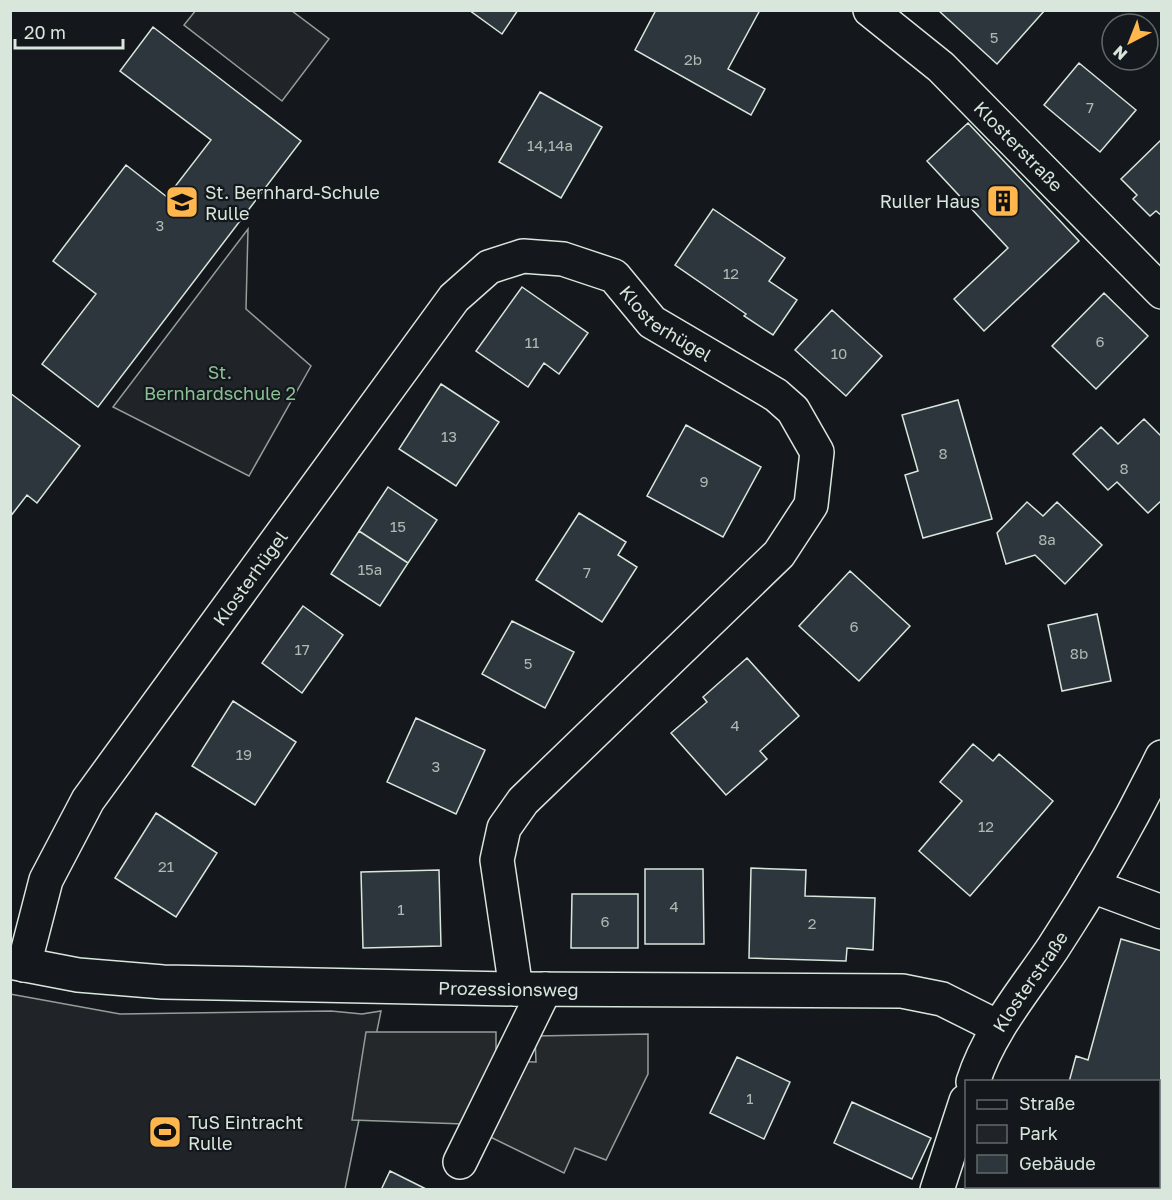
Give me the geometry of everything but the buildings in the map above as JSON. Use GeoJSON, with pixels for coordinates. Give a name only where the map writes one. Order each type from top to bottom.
{"type":"FeatureCollection","features":[{"type":"Feature","properties":{"kind":"street","name":"Klosterstraße"},"geometry":{"type":"LineString","coordinates":[[870,10],[941,67],[1161,292]]}},
{"type":"Feature","properties":{"kind":"street","name":"Klosterhügel"},"geometry":{"type":"LineString","coordinates":[[17,964],[46,880],[88,800],[454,298],[489,267],[523,256],[563,259],[614,276],[652,322],[776,395],[793,410],[817,452],[811,505],[779,554],[523,801],[504,828],[497,860],[531,989]]}},
{"type":"Feature","properties":{"kind":"street","name":"Klosterstraße"},"geometry":{"type":"LineString","coordinates":[[974,1080],[998,1027],[1053,948],[1092,886],[1144,793],[1161,757]]}},
{"type":"Feature","properties":{"kind":"street"},"geometry":{"type":"LineString","coordinates":[[1092,886],[1161,912]]}},
{"type":"Feature","properties":{"kind":"street","name":"Prozessionsweg"},"geometry":{"type":"LineString","coordinates":[[17,964],[78,975],[163,982],[531,989],[902,991],[942,999],[998,1027]]}},
{"type":"Feature","properties":{"kind":"street"},"geometry":{"type":"LineString","coordinates":[[460,1162],[531,989]]}},
{"type":"Feature","properties":{"kind":"street"},"geometry":{"type":"LineString","coordinates":[[937,1190],[965,1104]]}},
{"type":"Feature","properties":{"kind":"green space"},"geometry":{"type":"Polygon","coordinates":[[[196,10],[292,11],[329,39],[282,101],[184,25],[196,10]]]}},
{"type":"Feature","properties":{"kind":"green space","name":"St. Bernhardschule 2"},"geometry":{"type":"Polygon","coordinates":[[[248,229],[246,309],[311,366],[249,476],[113,407],[248,229]]]}},
{"type":"Feature","properties":{"kind":"green space","name":"TuS Eintracht Rulle"},"geometry":{"type":"Polygon","coordinates":[[[10,994],[120,1014],[331,1011],[362,1014],[381,1011],[345,1189],[11,1189],[10,994]]]}},
{"type":"Feature","properties":{"kind":"shaded area"},"geometry":{"type":"Polygon","coordinates":[[[366,1032],[496,1032],[496,1061],[536,1062],[535,1036],[648,1034],[648,1074],[606,1160],[575,1148],[564,1173],[464,1124],[352,1120],[366,1032]]]}},
{"type":"Feature","properties":{"kind":"place","name":"Ruller Haus"},"geometry":{"type":"Point","coordinates":[1003,201]}},
{"type":"Feature","properties":{"kind":"place","name":"St. Bernhard-Schule Rulle"},"geometry":{"type":"Point","coordinates":[182,202]}},
{"type":"Feature","properties":{"kind":"place","name":"TuS Eintracht Rulle"},"geometry":{"type":"Point","coordinates":[165,1132]}}]}
